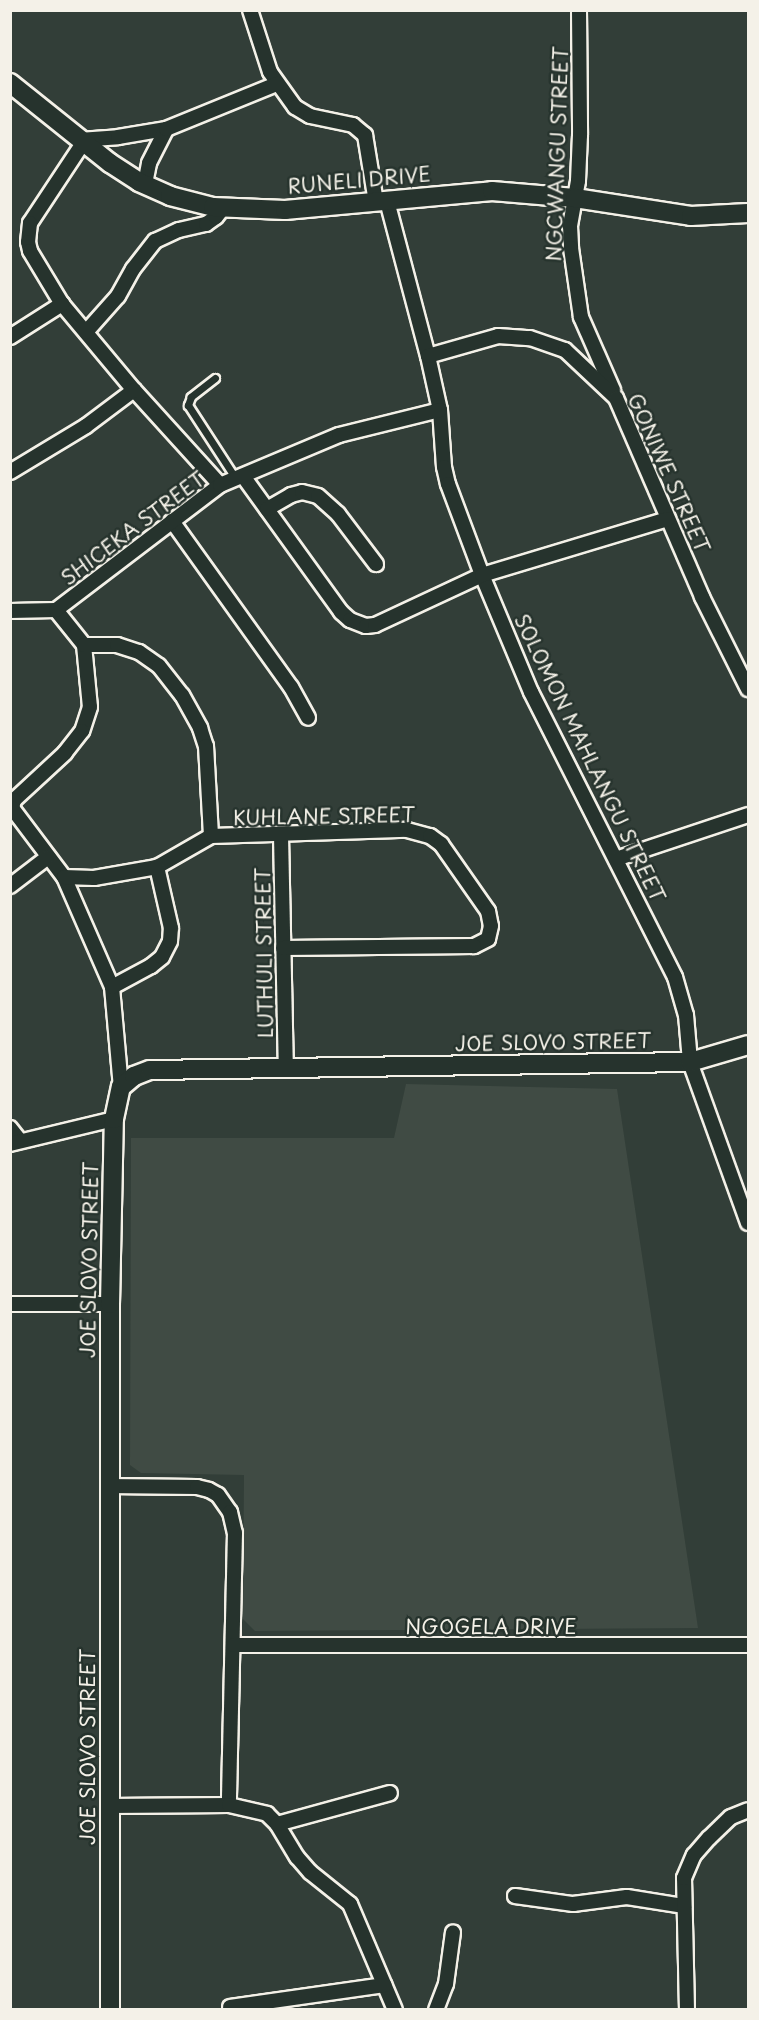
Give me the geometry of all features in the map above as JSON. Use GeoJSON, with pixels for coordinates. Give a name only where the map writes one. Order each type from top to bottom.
{"type":"FeatureCollection","features":[{"type":"Feature","properties":{"kind":"street"},"geometry":{"type":"LineString","coordinates":[[220,484],[134,390],[62,304],[35,263],[27,231],[81,141],[166,129],[277,84],[258,40],[250,10]]}},
{"type":"Feature","properties":{"kind":"street","name":"NGCWANGU STREET"},"geometry":{"type":"LineString","coordinates":[[579,10],[580,114],[576,198],[570,238],[581,316],[616,398]]}},
{"type":"Feature","properties":{"kind":"street","name":"RUNELI DRIVE"},"geometry":{"type":"LineString","coordinates":[[10,83],[110,164],[145,184],[193,203],[223,208],[285,210],[492,191],[576,198],[691,216],[748,213]]}},
{"type":"Feature","properties":{"kind":"street","name":"SOLOMON MAHLANGU STREET"},"geometry":{"type":"LineString","coordinates":[[277,84],[302,113],[346,123],[361,130],[368,143],[381,202],[428,356],[440,410],[444,467],[482,575],[531,692],[675,977],[686,1015],[690,1062],[748,1222]]}},
{"type":"Feature","properties":{"kind":"street"},"geometry":{"type":"LineString","coordinates":[[145,184],[152,157],[166,129]]}},
{"type":"Feature","properties":{"kind":"street"},"geometry":{"type":"LineString","coordinates":[[86,332],[118,296],[133,269],[155,241],[179,230],[206,224],[223,208]]}},
{"type":"Feature","properties":{"kind":"street"},"geometry":{"type":"LineString","coordinates":[[10,337],[62,304]]}},
{"type":"Feature","properties":{"kind":"street","name":"GONIWE STREET"},"geometry":{"type":"LineString","coordinates":[[428,356],[498,336],[530,338],[565,350],[616,398],[702,597],[748,689]]}},
{"type":"Feature","properties":{"kind":"street"},"geometry":{"type":"LineString","coordinates":[[10,472],[86,426],[134,390]]}},
{"type":"Feature","properties":{"kind":"street","name":"SHICEKA STREET"},"geometry":{"type":"LineString","coordinates":[[10,611],[56,610],[220,484],[307,446],[339,435],[440,410]]}},
{"type":"Feature","properties":{"kind":"street"},"geometry":{"type":"LineString","coordinates":[[240,477],[267,509],[341,612],[357,624],[375,625],[482,575],[668,519]]}},
{"type":"Feature","properties":{"kind":"street"},"geometry":{"type":"LineString","coordinates":[[267,509],[291,495],[302,492],[318,496],[338,514],[376,564]]}},
{"type":"Feature","properties":{"kind":"street"},"geometry":{"type":"LineString","coordinates":[[172,520],[291,687],[308,718]]}},
{"type":"Feature","properties":{"kind":"street"},"geometry":{"type":"LineString","coordinates":[[56,610],[84,645],[90,708],[82,731],[65,753],[12,805],[15,816],[64,877],[112,987],[121,1087]]}},
{"type":"Feature","properties":{"kind":"street"},"geometry":{"type":"LineString","coordinates":[[64,877],[94,878],[157,867],[211,836],[206,746],[200,728],[182,695],[159,666],[139,652],[117,645],[84,645]]}},
{"type":"Feature","properties":{"kind":"street"},"geometry":{"type":"LineString","coordinates":[[616,860],[748,816]]}},
{"type":"Feature","properties":{"kind":"street","name":"KUHLANE STREET"},"geometry":{"type":"LineString","coordinates":[[211,836],[281,836],[407,830],[430,836],[441,844],[488,911],[491,926],[488,939],[482,944],[468,946],[283,948]]}},
{"type":"Feature","properties":{"kind":"street","name":"LUTHULI STREET"},"geometry":{"type":"LineString","coordinates":[[281,836],[286,1068]]}},
{"type":"Feature","properties":{"kind":"street"},"geometry":{"type":"LineString","coordinates":[[10,886],[48,857]]}},
{"type":"Feature","properties":{"kind":"street"},"geometry":{"type":"LineString","coordinates":[[112,987],[151,966],[162,957],[170,941],[171,928],[157,867]]}},
{"type":"Feature","properties":{"kind":"street"},"geometry":{"type":"LineString","coordinates":[[690,1062],[748,1045]]}},
{"type":"Feature","properties":{"kind":"street","name":"JOE SLOVO STREET"},"geometry":{"type":"LineString","coordinates":[[110,2010],[108,1486],[110,1304],[114,1119],[121,1087],[134,1076],[150,1070],[690,1062]]}},
{"type":"Feature","properties":{"kind":"street"},"geometry":{"type":"LineString","coordinates":[[10,1128],[15,1143],[114,1119]]}},
{"type":"Feature","properties":{"kind":"street"},"geometry":{"type":"LineString","coordinates":[[10,1304],[110,1304]]}},
{"type":"Feature","properties":{"kind":"street"},"geometry":{"type":"LineString","coordinates":[[108,1486],[197,1487],[218,1495],[230,1512],[235,1533],[229,1805]]}},
{"type":"Feature","properties":{"kind":"street","name":"NGOGELA DRIVE"},"geometry":{"type":"LineString","coordinates":[[234,1645],[748,1645]]}},
{"type":"Feature","properties":{"kind":"street"},"geometry":{"type":"LineString","coordinates":[[278,1824],[390,1793]]}},
{"type":"Feature","properties":{"kind":"street"},"geometry":{"type":"LineString","coordinates":[[109,1806],[229,1805],[267,1814],[278,1824],[297,1857],[310,1872],[350,1904],[395,2010]]}},
{"type":"Feature","properties":{"kind":"street"},"geometry":{"type":"LineString","coordinates":[[687,2010],[684,1878],[694,1855],[730,1817],[748,1810]]}},
{"type":"Feature","properties":{"kind":"street"},"geometry":{"type":"LineString","coordinates":[[515,1896],[573,1904],[627,1897],[684,1906]]}},
{"type":"Feature","properties":{"kind":"street"},"geometry":{"type":"LineString","coordinates":[[436,2010],[446,1984],[453,1932]]}},
{"type":"Feature","properties":{"kind":"street"},"geometry":{"type":"LineString","coordinates":[[230,2007],[384,1985]]}},
{"type":"Feature","properties":{"kind":"lane"},"geometry":{"type":"LineString","coordinates":[[215,378],[191,397],[188,405],[240,477]]}},
{"type":"Feature","properties":{"kind":"shaded area"},"geometry":{"type":"Polygon","coordinates":[[[406,1084],[617,1089],[698,1628],[255,1631],[243,1619],[244,1475],[141,1473],[130,1465],[131,1138],[394,1138],[406,1084]]]}}]}
